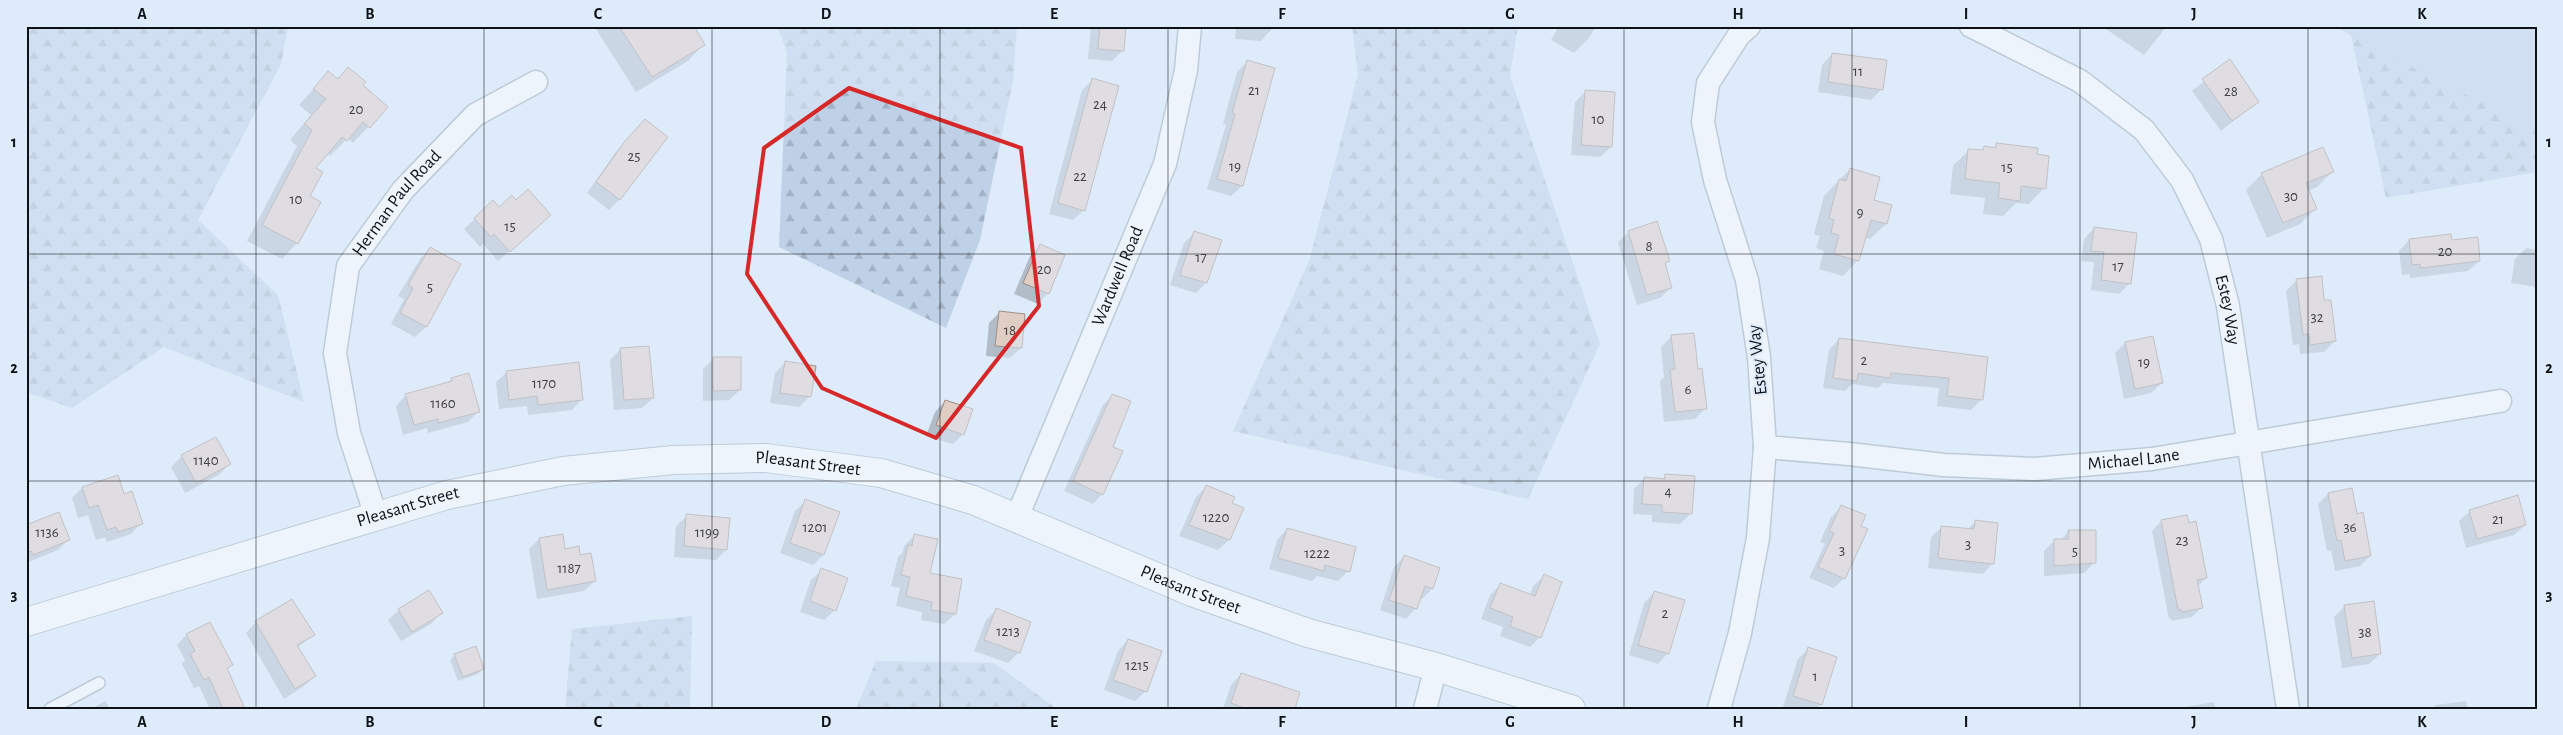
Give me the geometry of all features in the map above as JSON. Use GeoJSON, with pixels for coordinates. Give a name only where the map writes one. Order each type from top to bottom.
{"type":"FeatureCollection","features":[{"type":"Feature","properties":{"kind":"main road","name":"Pleasant Street"},"geometry":{"type":"LineString","coordinates":[[26,622],[447,495],[563,471],[673,460],[766,458],[881,473],[973,500],[1201,595],[1308,633],[1436,667],[1571,709]]}},
{"type":"Feature","properties":{"kind":"street","name":"Wardwell Road"},"geometry":{"type":"LineString","coordinates":[[1017,517],[1165,164],[1186,70],[1190,26]]}},
{"type":"Feature","properties":{"kind":"street","name":"Estey Way"},"geometry":{"type":"LineString","coordinates":[[1718,709],[1740,633],[1758,538],[1765,447],[1760,357],[1747,280],[1715,180],[1703,122],[1708,83],[1739,35],[1749,26]]}},
{"type":"Feature","properties":{"kind":"street","name":"Estey Way"},"geometry":{"type":"LineString","coordinates":[[1971,26],[2080,81],[2144,130],[2182,180],[2211,239],[2228,306],[2288,709]]}},
{"type":"Feature","properties":{"kind":"street","name":"Herman Paul Road"},"geometry":{"type":"LineString","coordinates":[[376,516],[349,433],[335,353],[348,266],[403,190],[475,115],[536,82]]}},
{"type":"Feature","properties":{"kind":"street","name":"Michael Lane"},"geometry":{"type":"LineString","coordinates":[[1765,447],[1849,454],[1944,466],[2035,469],[2152,459],[2248,441],[2350,427],[2500,401]]}},
{"type":"Feature","properties":{"kind":"street"},"geometry":{"type":"LineString","coordinates":[[1424,709],[1436,667]]}},
{"type":"Feature","properties":{"kind":"lane"},"geometry":{"type":"LineString","coordinates":[[50,709],[99,684]]}},
{"type":"Feature","properties":{"kind":"highlighted area"},"geometry":{"type":"Polygon","coordinates":[[[849,88],[1021,148],[1039,306],[936,438],[822,388],[747,274],[764,148],[849,88]]]}},
{"type":"Feature","properties":{"kind":"green space"},"geometry":{"type":"Polygon","coordinates":[[[26,26],[288,26],[281,64],[198,220],[278,295],[304,402],[164,347],[72,408],[26,392],[26,26]]]}},
{"type":"Feature","properties":{"kind":"green space"},"geometry":{"type":"Polygon","coordinates":[[[777,26],[1017,26],[1013,81],[980,240],[946,328],[779,247],[787,52],[777,26]]]}},
{"type":"Feature","properties":{"kind":"green space"},"geometry":{"type":"Polygon","coordinates":[[[1352,26],[1518,26],[1510,76],[1600,344],[1528,499],[1233,431],[1309,261],[1358,75],[1352,26]]]}},
{"type":"Feature","properties":{"kind":"green space"},"geometry":{"type":"Polygon","coordinates":[[[2334,26],[2537,26],[2537,132],[2351,35],[2334,26]]]}},
{"type":"Feature","properties":{"kind":"green space"},"geometry":{"type":"Polygon","coordinates":[[[2335,26],[2537,26],[2537,172],[2386,198],[2351,35],[2335,26]]]}},
{"type":"Feature","properties":{"kind":"green space"},"geometry":{"type":"Polygon","coordinates":[[[692,616],[690,709],[565,709],[572,629],[692,616]]]}},
{"type":"Feature","properties":{"kind":"green space"},"geometry":{"type":"Polygon","coordinates":[[[876,661],[994,663],[1057,709],[856,709],[876,661]]]}},
{"type":"Feature","properties":{"kind":"building"},"geometry":{"type":"Polygon","coordinates":[[[619,26],[694,26],[705,45],[652,77],[619,26]]]}},
{"type":"Feature","properties":{"kind":"building"},"geometry":{"type":"Polygon","coordinates":[[[1100,26],[1126,26],[1124,51],[1098,49],[1100,26]]]}},
{"type":"Feature","properties":{"kind":"building"},"geometry":{"type":"Polygon","coordinates":[[[1832,53],[1887,60],[1883,90],[1828,82],[1832,53]]]}},
{"type":"Feature","properties":{"kind":"building"},"geometry":{"type":"Polygon","coordinates":[[[2230,59],[2259,102],[2232,121],[2202,79],[2230,59]]]}},
{"type":"Feature","properties":{"kind":"building"},"geometry":{"type":"Polygon","coordinates":[[[1247,60],[1275,68],[1243,186],[1217,179],[1235,114],[1232,113],[1247,60]]]}},
{"type":"Feature","properties":{"kind":"building"},"geometry":{"type":"Polygon","coordinates":[[[348,67],[366,82],[363,85],[388,107],[370,128],[363,122],[347,141],[342,137],[316,168],[323,172],[310,196],[321,202],[298,244],[262,225],[312,130],[304,124],[326,99],[313,89],[328,71],[338,79],[348,67]]]}},
{"type":"Feature","properties":{"kind":"building"},"geometry":{"type":"Polygon","coordinates":[[[1092,78],[1119,86],[1085,211],[1058,203],[1092,78]]]}},
{"type":"Feature","properties":{"kind":"building"},"geometry":{"type":"Polygon","coordinates":[[[1585,90],[1615,92],[1612,147],[1581,145],[1585,90]]]}},
{"type":"Feature","properties":{"kind":"building"},"geometry":{"type":"Polygon","coordinates":[[[645,119],[668,137],[620,200],[596,182],[625,141],[645,119]]]}},
{"type":"Feature","properties":{"kind":"building"},"geometry":{"type":"Polygon","coordinates":[[[1996,143],[2038,148],[2037,154],[2049,156],[2046,189],[2021,186],[2020,201],[1998,198],[2000,183],[1965,179],[1968,149],[1983,150],[1984,146],[1996,148],[1996,143]]]}},
{"type":"Feature","properties":{"kind":"building"},"geometry":{"type":"Polygon","coordinates":[[[2323,147],[2334,172],[2306,183],[2317,209],[2283,223],[2261,173],[2323,147]]]}},
{"type":"Feature","properties":{"kind":"building"},"geometry":{"type":"Polygon","coordinates":[[[1850,168],[1880,177],[1874,200],[1892,205],[1887,224],[1871,220],[1859,261],[1834,254],[1839,235],[1831,233],[1834,220],[1829,218],[1839,179],[1846,181],[1850,168]]]}},
{"type":"Feature","properties":{"kind":"building"},"geometry":{"type":"Polygon","coordinates":[[[528,189],[551,215],[510,252],[494,234],[491,237],[474,218],[493,200],[499,207],[512,195],[516,200],[528,189]]]}},
{"type":"Feature","properties":{"kind":"building"},"geometry":{"type":"Polygon","coordinates":[[[1657,221],[1670,261],[1665,263],[1672,288],[1647,295],[1628,231],[1657,221]]]}},
{"type":"Feature","properties":{"kind":"building"},"geometry":{"type":"Polygon","coordinates":[[[2094,227],[2137,233],[2131,284],[2101,280],[2104,252],[2091,251],[2094,227]]]}},
{"type":"Feature","properties":{"kind":"building"},"geometry":{"type":"Polygon","coordinates":[[[1194,231],[1222,240],[1207,283],[1180,275],[1194,231]]]}},
{"type":"Feature","properties":{"kind":"building"},"geometry":{"type":"Polygon","coordinates":[[[2451,234],[2452,240],[2478,237],[2480,261],[2420,268],[2420,264],[2412,265],[2409,239],[2451,234]]]}},
{"type":"Feature","properties":{"kind":"building"},"geometry":{"type":"Polygon","coordinates":[[[1040,244],[1065,255],[1049,294],[1023,283],[1040,244]]]}},
{"type":"Feature","properties":{"kind":"building"},"geometry":{"type":"Polygon","coordinates":[[[430,247],[461,264],[427,327],[400,313],[413,288],[408,285],[430,247]]]}},
{"type":"Feature","properties":{"kind":"building"},"geometry":{"type":"Polygon","coordinates":[[[2322,276],[2324,300],[2331,300],[2336,341],[2310,345],[2309,334],[2303,335],[2296,279],[2322,276]]]}},
{"type":"Feature","properties":{"kind":"building"},"geometry":{"type":"Polygon","coordinates":[[[999,311],[1025,314],[1022,348],[995,346],[999,311]]]}},
{"type":"Feature","properties":{"kind":"building"},"geometry":{"type":"Polygon","coordinates":[[[1694,333],[1698,369],[1702,368],[1707,409],[1675,412],[1670,370],[1675,369],[1671,335],[1694,333]]]}},
{"type":"Feature","properties":{"kind":"building"},"geometry":{"type":"Polygon","coordinates":[[[2153,336],[2163,383],[2135,389],[2125,342],[2153,336]]]}},
{"type":"Feature","properties":{"kind":"building"},"geometry":{"type":"Polygon","coordinates":[[[1839,338],[1988,357],[1983,400],[1947,396],[1949,378],[1891,373],[1890,378],[1858,373],[1857,381],[1833,378],[1839,338]]]}},
{"type":"Feature","properties":{"kind":"building"},"geometry":{"type":"Polygon","coordinates":[[[649,346],[654,398],[624,400],[620,348],[649,346]]]}},
{"type":"Feature","properties":{"kind":"building"},"geometry":{"type":"Polygon","coordinates":[[[713,357],[741,357],[741,390],[713,391],[713,357]]]}},
{"type":"Feature","properties":{"kind":"building"},"geometry":{"type":"Polygon","coordinates":[[[785,361],[816,366],[811,397],[780,393],[785,361]]]}},
{"type":"Feature","properties":{"kind":"building"},"geometry":{"type":"Polygon","coordinates":[[[579,362],[583,400],[538,405],[537,396],[509,400],[506,371],[579,362]]]}},
{"type":"Feature","properties":{"kind":"building"},"geometry":{"type":"Polygon","coordinates":[[[469,373],[480,412],[438,423],[438,419],[414,425],[405,394],[452,381],[451,378],[469,373]]]}},
{"type":"Feature","properties":{"kind":"building"},"geometry":{"type":"Polygon","coordinates":[[[1112,394],[1131,401],[1113,447],[1123,451],[1103,495],[1073,481],[1112,394]]]}},
{"type":"Feature","properties":{"kind":"building"},"geometry":{"type":"Polygon","coordinates":[[[945,400],[973,409],[964,435],[936,425],[945,400]]]}},
{"type":"Feature","properties":{"kind":"building"},"geometry":{"type":"Polygon","coordinates":[[[216,437],[231,464],[196,483],[181,455],[216,437]]]}},
{"type":"Feature","properties":{"kind":"building"},"geometry":{"type":"Polygon","coordinates":[[[1665,474],[1695,476],[1692,514],[1662,512],[1662,505],[1642,504],[1644,477],[1665,479],[1665,474]]]}},
{"type":"Feature","properties":{"kind":"building"},"geometry":{"type":"Polygon","coordinates":[[[118,475],[124,494],[132,491],[143,524],[118,532],[116,527],[107,530],[98,505],[89,508],[82,487],[118,475]]]}},
{"type":"Feature","properties":{"kind":"building"},"geometry":{"type":"Polygon","coordinates":[[[1206,485],[1235,497],[1232,503],[1244,508],[1230,540],[1189,525],[1206,485]]]}},
{"type":"Feature","properties":{"kind":"building"},"geometry":{"type":"Polygon","coordinates":[[[2352,488],[2357,514],[2363,512],[2371,556],[2345,561],[2341,540],[2337,541],[2328,493],[2352,488]]]}},
{"type":"Feature","properties":{"kind":"building"},"geometry":{"type":"Polygon","coordinates":[[[2518,495],[2526,525],[2477,539],[2469,510],[2518,495]]]}},
{"type":"Feature","properties":{"kind":"building"},"geometry":{"type":"Polygon","coordinates":[[[805,499],[840,512],[824,555],[790,543],[805,499]]]}},
{"type":"Feature","properties":{"kind":"building"},"geometry":{"type":"Polygon","coordinates":[[[1841,505],[1866,515],[1861,526],[1868,529],[1845,579],[1818,567],[1834,533],[1829,531],[1841,505]]]}},
{"type":"Feature","properties":{"kind":"building"},"geometry":{"type":"Polygon","coordinates":[[[59,512],[70,540],[33,555],[31,551],[26,553],[26,525],[59,512]]]}},
{"type":"Feature","properties":{"kind":"building"},"geometry":{"type":"Polygon","coordinates":[[[686,514],[730,518],[727,550],[684,546],[686,514]]]}},
{"type":"Feature","properties":{"kind":"building"},"geometry":{"type":"Polygon","coordinates":[[[2187,515],[2189,523],[2196,521],[2207,578],[2197,580],[2203,608],[2182,612],[2181,609],[2178,610],[2161,520],[2187,515]]]}},
{"type":"Feature","properties":{"kind":"building"},"geometry":{"type":"Polygon","coordinates":[[[1975,520],[1998,523],[1994,564],[1938,558],[1941,526],[1974,529],[1975,520]]]}},
{"type":"Feature","properties":{"kind":"building"},"geometry":{"type":"Polygon","coordinates":[[[1287,528],[1356,547],[1350,572],[1325,565],[1324,571],[1278,558],[1287,528]]]}},
{"type":"Feature","properties":{"kind":"building"},"geometry":{"type":"Polygon","coordinates":[[[2068,530],[2096,530],[2096,563],[2054,566],[2054,539],[2069,539],[2068,530]]]}},
{"type":"Feature","properties":{"kind":"building"},"geometry":{"type":"Polygon","coordinates":[[[563,534],[565,549],[579,546],[580,555],[591,553],[596,581],[547,590],[539,538],[563,534]]]}},
{"type":"Feature","properties":{"kind":"building"},"geometry":{"type":"Polygon","coordinates":[[[914,534],[938,539],[930,573],[962,579],[956,614],[931,610],[932,602],[906,596],[910,577],[901,575],[908,545],[912,546],[914,534]]]}},
{"type":"Feature","properties":{"kind":"building"},"geometry":{"type":"Polygon","coordinates":[[[1404,555],[1440,568],[1433,589],[1425,586],[1417,609],[1389,600],[1404,555]]]}},
{"type":"Feature","properties":{"kind":"building"},"geometry":{"type":"Polygon","coordinates":[[[821,568],[848,578],[836,611],[810,601],[821,568]]]}},
{"type":"Feature","properties":{"kind":"building"},"geometry":{"type":"Polygon","coordinates":[[[1544,574],[1562,582],[1541,638],[1510,626],[1513,617],[1490,608],[1500,583],[1535,596],[1544,574]]]}},
{"type":"Feature","properties":{"kind":"building"},"geometry":{"type":"Polygon","coordinates":[[[429,590],[443,613],[412,632],[398,609],[429,590]]]}},
{"type":"Feature","properties":{"kind":"building"},"geometry":{"type":"Polygon","coordinates":[[[1654,591],[1685,600],[1669,654],[1638,645],[1654,591]]]}},
{"type":"Feature","properties":{"kind":"building"},"geometry":{"type":"Polygon","coordinates":[[[292,599],[315,635],[297,645],[316,676],[295,689],[255,621],[292,599]]]}},
{"type":"Feature","properties":{"kind":"building"},"geometry":{"type":"Polygon","coordinates":[[[2374,601],[2381,654],[2352,658],[2344,605],[2374,601]]]}},
{"type":"Feature","properties":{"kind":"building"},"geometry":{"type":"Polygon","coordinates":[[[996,608],[1031,622],[1020,653],[984,640],[996,608]]]}},
{"type":"Feature","properties":{"kind":"building"},"geometry":{"type":"Polygon","coordinates":[[[210,622],[233,665],[227,668],[245,709],[223,709],[209,677],[204,680],[190,654],[195,651],[186,634],[210,622]]]}},
{"type":"Feature","properties":{"kind":"building"},"geometry":{"type":"Polygon","coordinates":[[[1128,639],[1162,651],[1147,692],[1113,680],[1128,639]]]}},
{"type":"Feature","properties":{"kind":"building"},"geometry":{"type":"Polygon","coordinates":[[[476,646],[484,669],[463,677],[454,654],[476,646]]]}},
{"type":"Feature","properties":{"kind":"building"},"geometry":{"type":"Polygon","coordinates":[[[1808,647],[1837,657],[1822,705],[1793,696],[1808,647]]]}},
{"type":"Feature","properties":{"kind":"building"},"geometry":{"type":"Polygon","coordinates":[[[1241,673],[1300,692],[1295,709],[1247,709],[1231,703],[1241,673]]]}}]}
